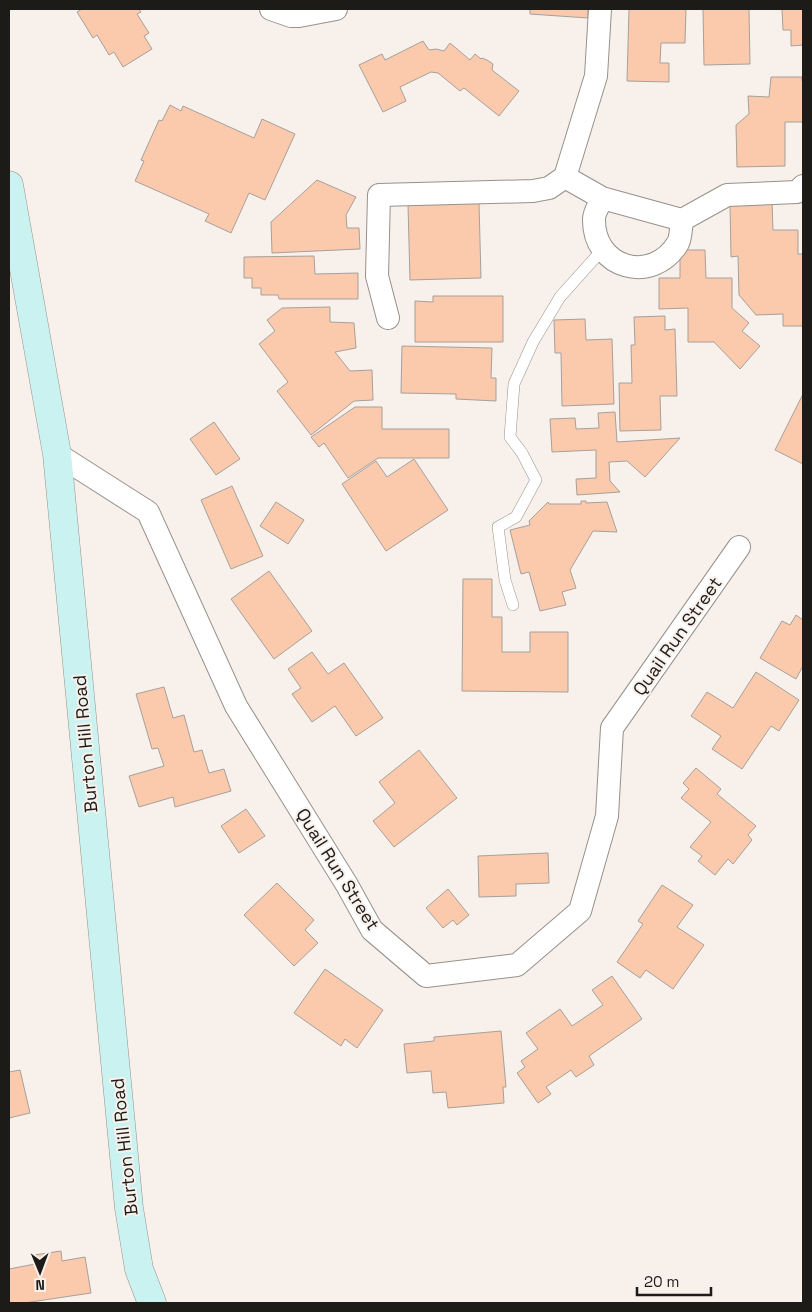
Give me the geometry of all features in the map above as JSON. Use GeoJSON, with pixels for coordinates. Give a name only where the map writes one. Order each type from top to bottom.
{"type":"FeatureCollection","features":[{"type":"Feature","properties":{"kind":"street"},"geometry":{"type":"LineString","coordinates":[[272,9],[291,16],[299,16],[336,9]]}},
{"type":"Feature","properties":{"kind":"street"},"geometry":{"type":"LineString","coordinates":[[388,318],[377,276],[379,194],[533,191],[549,188],[565,177],[596,76],[600,9]]}},
{"type":"Feature","properties":{"kind":"street"},"geometry":{"type":"LineString","coordinates":[[565,177],[602,198],[682,220],[728,195],[797,192],[803,186]]}},
{"type":"Feature","properties":{"kind":"street","name":"Burton Hill Road"},"geometry":{"type":"LineString","coordinates":[[9,185],[57,454],[129,1208],[139,1269],[152,1303]]}},
{"type":"Feature","properties":{"kind":"street"},"geometry":{"type":"LineString","coordinates":[[602,198],[594,218],[596,239],[608,256],[626,266],[647,267],[666,258],[679,241],[682,220]]}},
{"type":"Feature","properties":{"kind":"street","name":"Quail Run Street"},"geometry":{"type":"LineString","coordinates":[[57,454],[148,512],[236,706],[342,877],[372,930],[426,976],[517,965],[580,911],[607,816],[612,728],[739,547]]}},
{"type":"Feature","properties":{"kind":"lane"},"geometry":{"type":"LineString","coordinates":[[513,604],[505,580],[498,527],[516,517],[536,480],[522,453],[510,437],[514,384],[533,342],[560,297],[603,249]]}},
{"type":"Feature","properties":{"kind":"building"},"geometry":{"type":"Polygon","coordinates":[[[82,9],[139,9],[141,12],[137,14],[149,33],[144,36],[152,49],[123,67],[114,52],[109,55],[97,35],[93,38],[77,12],[82,9]]]}},
{"type":"Feature","properties":{"kind":"building"},"geometry":{"type":"Polygon","coordinates":[[[527,9],[588,9],[588,18],[530,14],[530,10],[527,9]]]}},
{"type":"Feature","properties":{"kind":"building"},"geometry":{"type":"Polygon","coordinates":[[[629,9],[686,9],[685,43],[661,43],[660,63],[669,63],[669,82],[627,81],[629,9]]]}},
{"type":"Feature","properties":{"kind":"building"},"geometry":{"type":"Polygon","coordinates":[[[703,9],[749,9],[750,64],[704,65],[703,9]]]}},
{"type":"Feature","properties":{"kind":"building"},"geometry":{"type":"Polygon","coordinates":[[[782,9],[803,9],[803,45],[791,46],[791,30],[783,30],[782,9]]]}},
{"type":"Feature","properties":{"kind":"building"},"geometry":{"type":"Polygon","coordinates":[[[423,41],[429,50],[444,51],[450,43],[470,60],[475,54],[481,59],[487,60],[493,64],[492,70],[519,91],[499,116],[464,88],[460,91],[438,73],[431,72],[400,87],[406,101],[383,112],[359,65],[382,54],[385,60],[423,41]]]}},
{"type":"Feature","properties":{"kind":"building"},"geometry":{"type":"Polygon","coordinates":[[[771,77],[802,77],[803,122],[785,122],[785,166],[737,167],[736,125],[749,114],[748,96],[769,97],[771,77]]]}},
{"type":"Feature","properties":{"kind":"building"},"geometry":{"type":"Polygon","coordinates":[[[170,105],[181,111],[183,106],[254,138],[262,119],[295,134],[265,200],[249,193],[231,233],[205,221],[209,214],[135,181],[144,161],[141,160],[159,120],[162,121],[170,105]]]}},
{"type":"Feature","properties":{"kind":"building"},"geometry":{"type":"Polygon","coordinates":[[[317,180],[356,197],[346,215],[347,228],[359,228],[360,249],[272,253],[271,222],[317,180]]]}},
{"type":"Feature","properties":{"kind":"building"},"geometry":{"type":"Polygon","coordinates":[[[772,202],[773,230],[798,230],[798,254],[803,254],[803,326],[783,326],[783,314],[756,315],[739,295],[738,256],[731,257],[730,204],[772,202]]]}},
{"type":"Feature","properties":{"kind":"building"},"geometry":{"type":"Polygon","coordinates":[[[479,203],[481,278],[410,280],[408,205],[479,203]]]}},
{"type":"Feature","properties":{"kind":"building"},"geometry":{"type":"Polygon","coordinates":[[[680,250],[705,250],[706,278],[732,278],[732,308],[749,323],[742,331],[760,346],[740,369],[714,342],[688,342],[688,308],[659,309],[659,278],[680,278],[680,250]]]}},
{"type":"Feature","properties":{"kind":"building"},"geometry":{"type":"Polygon","coordinates":[[[314,256],[315,274],[358,273],[358,299],[279,299],[278,295],[261,295],[261,288],[252,288],[252,278],[244,278],[244,257],[314,256]]]}},
{"type":"Feature","properties":{"kind":"building"},"geometry":{"type":"Polygon","coordinates":[[[433,296],[503,296],[503,342],[415,342],[415,301],[433,302],[433,296]]]}},
{"type":"Feature","properties":{"kind":"building"},"geometry":{"type":"Polygon","coordinates":[[[330,307],[330,322],[354,323],[356,348],[335,352],[350,371],[372,370],[373,400],[354,401],[311,435],[277,391],[288,382],[259,344],[275,331],[267,320],[282,308],[330,307]]]}},
{"type":"Feature","properties":{"kind":"building"},"geometry":{"type":"Polygon","coordinates":[[[665,316],[665,330],[675,329],[677,396],[660,396],[661,430],[620,431],[619,383],[632,383],[631,345],[635,345],[634,317],[665,316]]]}},
{"type":"Feature","properties":{"kind":"building"},"geometry":{"type":"Polygon","coordinates":[[[585,319],[586,340],[612,339],[614,404],[562,406],[561,353],[555,353],[554,320],[585,319]]]}},
{"type":"Feature","properties":{"kind":"building"},"geometry":{"type":"Polygon","coordinates":[[[402,346],[492,348],[491,378],[496,378],[496,401],[456,399],[456,394],[401,393],[402,346]]]}},
{"type":"Feature","properties":{"kind":"building"},"geometry":{"type":"Polygon","coordinates":[[[803,394],[803,464],[775,450],[803,394]]]}},
{"type":"Feature","properties":{"kind":"building"},"geometry":{"type":"Polygon","coordinates":[[[355,407],[382,407],[382,429],[449,429],[449,458],[378,458],[348,478],[324,443],[319,447],[311,437],[355,407]]]}},
{"type":"Feature","properties":{"kind":"building"},"geometry":{"type":"Polygon","coordinates":[[[615,412],[617,442],[680,438],[645,477],[627,461],[609,462],[610,481],[620,492],[577,495],[576,479],[596,478],[596,450],[552,452],[550,419],[575,418],[576,429],[599,428],[598,413],[615,412]]]}},
{"type":"Feature","properties":{"kind":"building"},"geometry":{"type":"Polygon","coordinates":[[[214,422],[240,459],[216,475],[190,439],[214,422]]]}},
{"type":"Feature","properties":{"kind":"building"},"geometry":{"type":"Polygon","coordinates":[[[414,459],[448,510],[386,551],[342,484],[376,461],[387,477],[414,459]]]}},
{"type":"Feature","properties":{"kind":"building"},"geometry":{"type":"Polygon","coordinates":[[[232,486],[263,556],[231,569],[201,500],[232,486]]]}},
{"type":"Feature","properties":{"kind":"building"},"geometry":{"type":"Polygon","coordinates":[[[581,501],[586,501],[586,503],[607,502],[617,532],[593,531],[570,570],[576,588],[562,592],[566,605],[540,611],[529,572],[521,574],[510,530],[530,525],[529,521],[548,502],[549,504],[581,504],[581,501]]]}},
{"type":"Feature","properties":{"kind":"building"},"geometry":{"type":"Polygon","coordinates":[[[276,502],[304,520],[288,544],[260,526],[276,502]]]}},
{"type":"Feature","properties":{"kind":"building"},"geometry":{"type":"Polygon","coordinates":[[[269,571],[312,631],[274,659],[231,599],[269,571]]]}},
{"type":"Feature","properties":{"kind":"building"},"geometry":{"type":"Polygon","coordinates":[[[463,579],[492,579],[492,617],[502,617],[502,652],[530,652],[530,632],[568,632],[568,692],[462,691],[463,579]]]}},
{"type":"Feature","properties":{"kind":"building"},"geometry":{"type":"Polygon","coordinates":[[[796,615],[803,620],[803,666],[796,679],[760,658],[782,621],[790,625],[796,615]]]}},
{"type":"Feature","properties":{"kind":"building"},"geometry":{"type":"Polygon","coordinates":[[[312,652],[328,674],[344,663],[383,718],[356,736],[335,706],[312,722],[292,694],[301,688],[288,669],[312,652]]]}},
{"type":"Feature","properties":{"kind":"building"},"geometry":{"type":"Polygon","coordinates":[[[756,672],[799,700],[779,731],[771,726],[742,769],[712,749],[721,736],[691,716],[707,692],[733,708],[756,672]]]}},
{"type":"Feature","properties":{"kind":"building"},"geometry":{"type":"Polygon","coordinates":[[[164,687],[173,718],[184,715],[194,752],[202,750],[209,773],[224,769],[231,791],[175,807],[173,797],[139,807],[129,776],[164,766],[158,748],[152,749],[136,694],[164,687]]]}},
{"type":"Feature","properties":{"kind":"building"},"geometry":{"type":"Polygon","coordinates":[[[419,750],[457,798],[394,847],[373,821],[395,803],[379,782],[419,750]]]}},
{"type":"Feature","properties":{"kind":"building"},"geometry":{"type":"Polygon","coordinates":[[[696,768],[721,789],[717,794],[756,826],[748,835],[752,840],[733,864],[728,859],[715,875],[698,861],[702,856],[690,847],[711,822],[681,798],[689,789],[683,783],[696,768]]]}},
{"type":"Feature","properties":{"kind":"building"},"geometry":{"type":"Polygon","coordinates":[[[246,809],[265,836],[239,853],[221,826],[246,809]]]}},
{"type":"Feature","properties":{"kind":"building"},"geometry":{"type":"Polygon","coordinates":[[[548,853],[549,883],[516,884],[516,896],[479,897],[478,856],[548,853]]]}},
{"type":"Feature","properties":{"kind":"building"},"geometry":{"type":"Polygon","coordinates":[[[277,883],[314,920],[305,930],[318,943],[294,966],[244,915],[277,883]]]}},
{"type":"Feature","properties":{"kind":"building"},"geometry":{"type":"Polygon","coordinates":[[[662,885],[693,905],[677,927],[704,945],[673,989],[646,970],[640,978],[617,962],[643,924],[638,921],[662,885]]]}},
{"type":"Feature","properties":{"kind":"building"},"geometry":{"type":"Polygon","coordinates":[[[448,889],[469,915],[457,925],[453,920],[443,928],[426,908],[448,889]]]}},
{"type":"Feature","properties":{"kind":"building"},"geometry":{"type":"Polygon","coordinates":[[[325,969],[383,1010],[357,1048],[345,1039],[341,1046],[294,1013],[325,969]]]}},
{"type":"Feature","properties":{"kind":"building"},"geometry":{"type":"Polygon","coordinates":[[[612,976],[642,1019],[589,1056],[594,1065],[576,1077],[571,1070],[546,1087],[551,1094],[538,1103],[517,1073],[525,1067],[521,1061],[538,1049],[526,1033],[560,1009],[572,1026],[603,1005],[592,990],[612,976]]]}},
{"type":"Feature","properties":{"kind":"building"},"geometry":{"type":"Polygon","coordinates":[[[501,1031],[506,1087],[503,1087],[504,1103],[448,1108],[446,1092],[433,1093],[431,1071],[407,1073],[404,1044],[434,1041],[434,1037],[501,1031]]]}},
{"type":"Feature","properties":{"kind":"building"},"geometry":{"type":"Polygon","coordinates":[[[20,1070],[30,1113],[9,1118],[9,1072],[20,1070]]]}},
{"type":"Feature","properties":{"kind":"building"},"geometry":{"type":"Polygon","coordinates":[[[61,1251],[62,1261],[85,1257],[91,1293],[24,1303],[9,1303],[9,1269],[35,1264],[34,1255],[61,1251]]]}}]}
